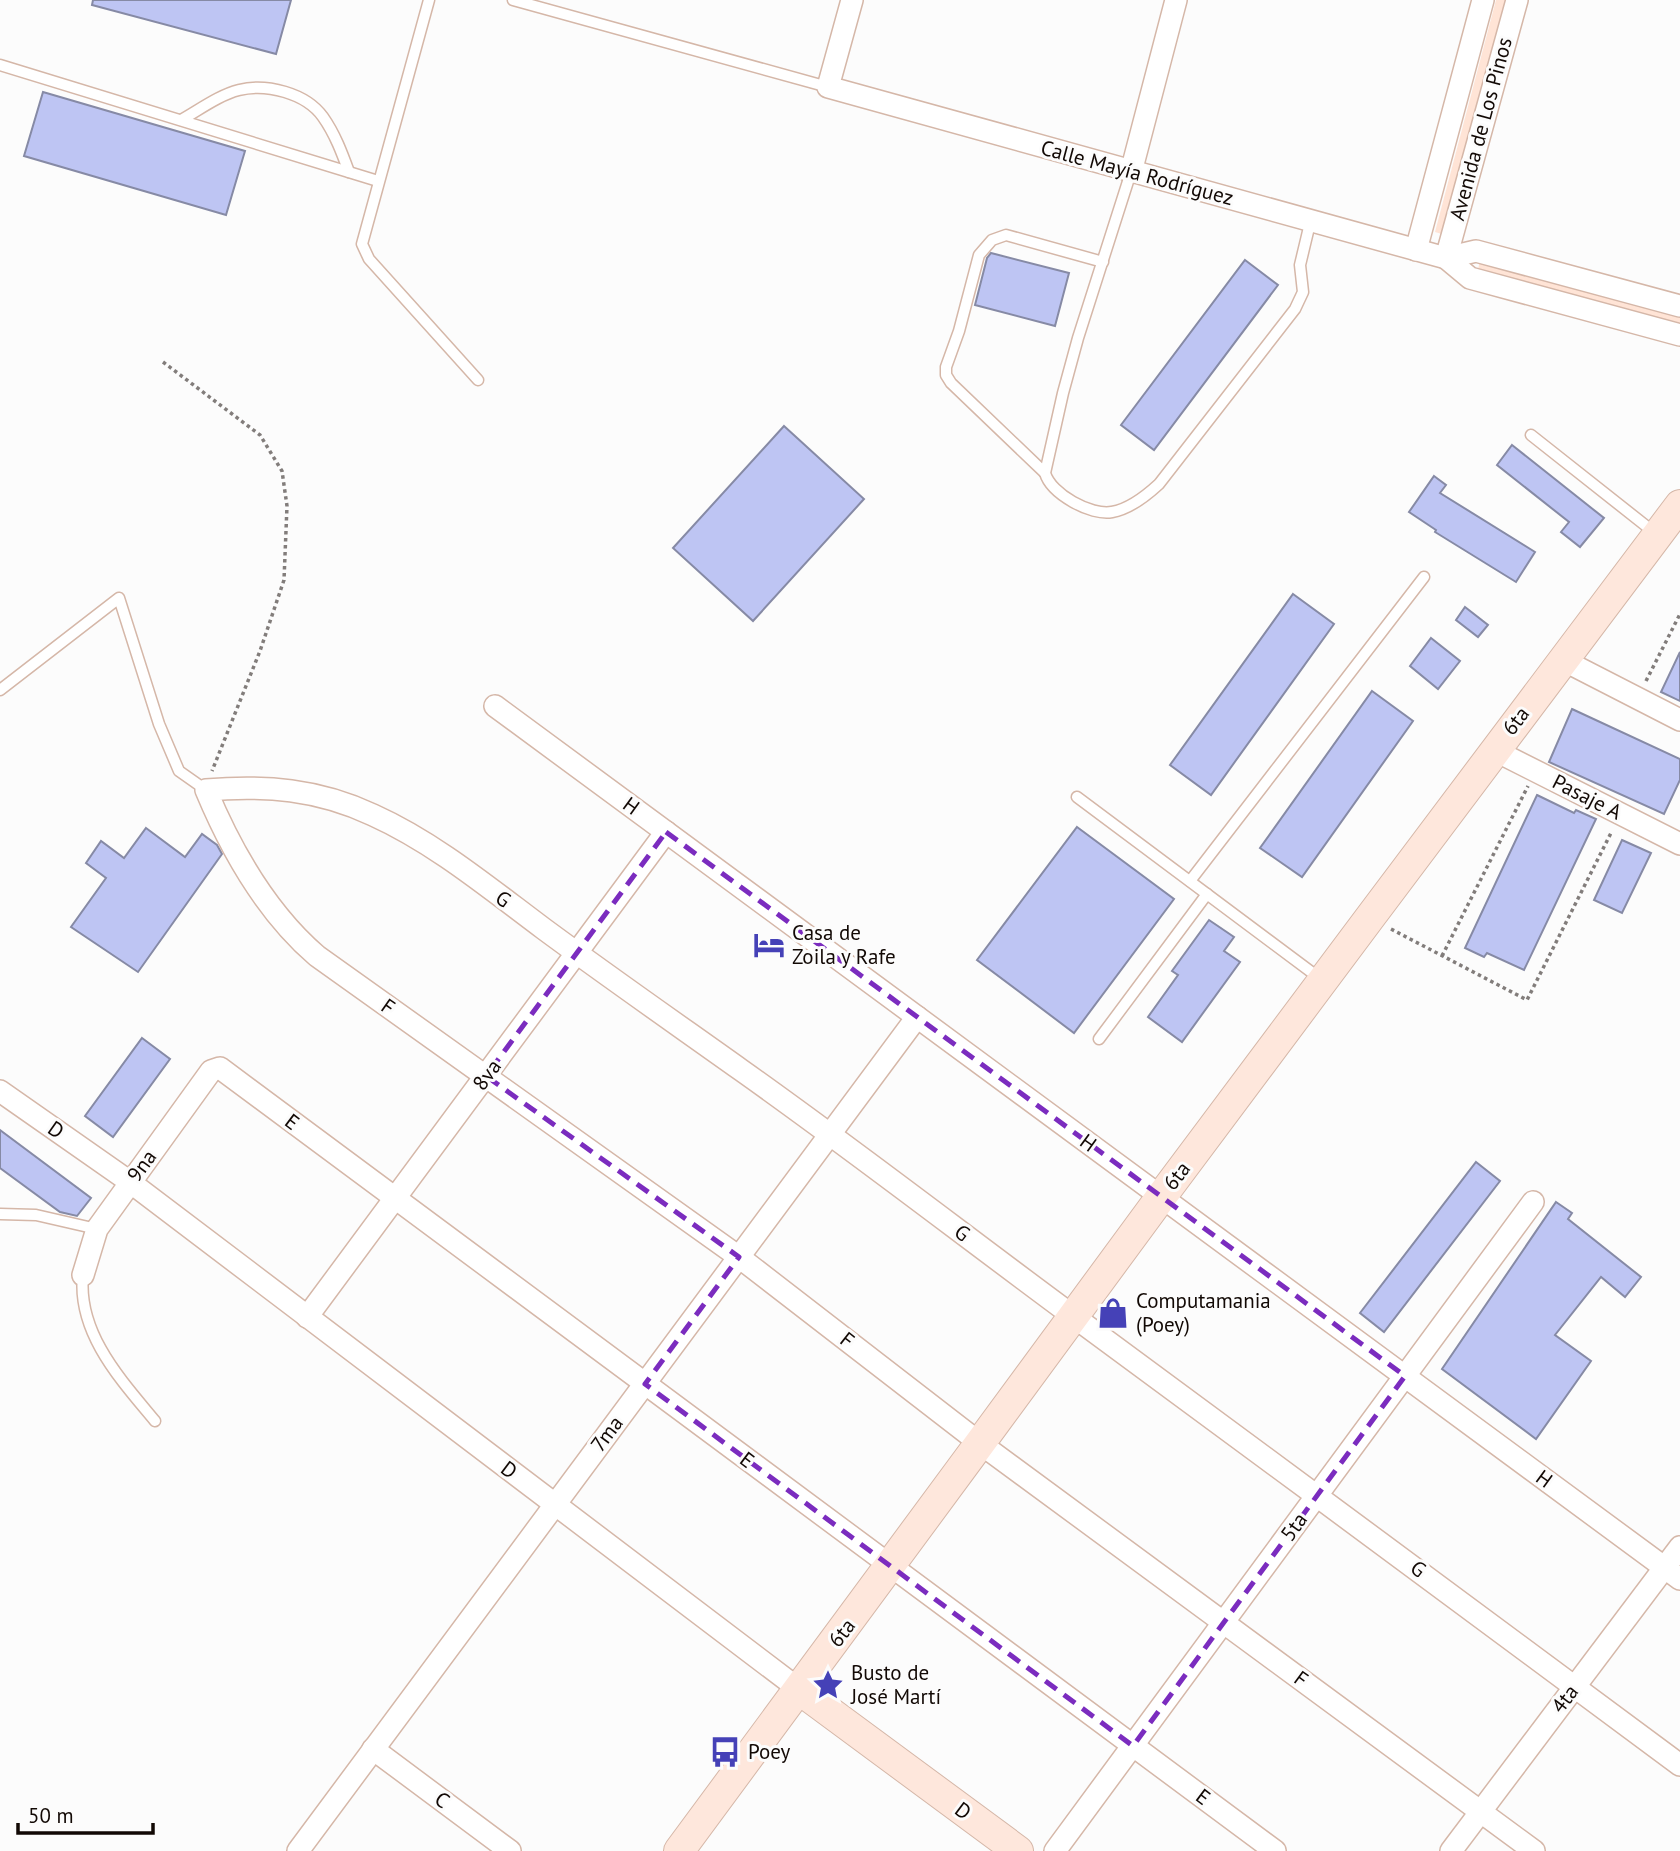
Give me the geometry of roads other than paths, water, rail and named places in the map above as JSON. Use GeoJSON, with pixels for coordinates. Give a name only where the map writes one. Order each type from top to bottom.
{"type":"FeatureCollection","features":[{"type":"Feature","properties":{"kind":"main road","name":"6ta"},"geometry":{"type":"LineString","coordinates":[[679,1851],[1494,750],[1671,523]]}},
{"type":"Feature","properties":{"kind":"main road","name":"D"},"geometry":{"type":"LineString","coordinates":[[800,1690],[1018,1851]]}},
{"type":"Feature","properties":{"kind":"street"},"geometry":{"type":"LineString","coordinates":[[828,87],[852,0]]}},
{"type":"Feature","properties":{"kind":"street"},"geometry":{"type":"LineString","coordinates":[[1131,172],[1176,0]]}},
{"type":"Feature","properties":{"kind":"street","name":"Avenida de Los Pinos"},"geometry":{"type":"LineString","coordinates":[[1416,250],[1483,0]]}},
{"type":"Feature","properties":{"kind":"street","name":"Avenida de Los Pinos"},"geometry":{"type":"LineString","coordinates":[[1446,258],[1517,0]]}},
{"type":"Feature","properties":{"kind":"street","name":"Calle Mayía Rodríguez"},"geometry":{"type":"LineString","coordinates":[[828,87],[1446,258],[1470,278],[1680,335]]}},
{"type":"Feature","properties":{"kind":"street","name":"Calle Mayía Rodríguez"},"geometry":{"type":"LineString","coordinates":[[1446,258],[1476,251],[1680,306]]}},
{"type":"Feature","properties":{"kind":"street"},"geometry":{"type":"LineString","coordinates":[[1563,660],[1680,720]]}},
{"type":"Feature","properties":{"kind":"street","name":"H"},"geometry":{"type":"LineString","coordinates":[[495,706],[1672,1573]]}},
{"type":"Feature","properties":{"kind":"street","name":"Pasaje A"},"geometry":{"type":"LineString","coordinates":[[1494,750],[1680,844]]}},
{"type":"Feature","properties":{"kind":"street","name":"G"},"geometry":{"type":"LineString","coordinates":[[206,790],[247,787],[289,789],[333,800],[370,813],[450,860],[830,1133],[1680,1765]]}},
{"type":"Feature","properties":{"kind":"street","name":"F"},"geometry":{"type":"LineString","coordinates":[[206,790],[234,848],[273,908],[296,937],[317,956],[738,1257],[981,1444],[1534,1851]]}},
{"type":"Feature","properties":{"kind":"street","name":"8va"},"geometry":{"type":"LineString","coordinates":[[307,1317],[666,832]]}},
{"type":"Feature","properties":{"kind":"street","name":"7ma"},"geometry":{"type":"LineString","coordinates":[[298,1851],[917,1017]]}},
{"type":"Feature","properties":{"kind":"street","name":"9na"},"geometry":{"type":"LineString","coordinates":[[83,1275],[97,1229],[211,1072],[220,1068]]}},
{"type":"Feature","properties":{"kind":"street","name":"E"},"geometry":{"type":"LineString","coordinates":[[220,1068],[1275,1851]]}},
{"type":"Feature","properties":{"kind":"street","name":"D"},"geometry":{"type":"LineString","coordinates":[[0,1091],[130,1182],[800,1690]]}},
{"type":"Feature","properties":{"kind":"street","name":"5ta"},"geometry":{"type":"LineString","coordinates":[[1055,1851],[1533,1202]]}},
{"type":"Feature","properties":{"kind":"street","name":"4ta"},"geometry":{"type":"LineString","coordinates":[[1451,1851],[1575,1686],[1672,1573],[1680,1547]]}},
{"type":"Feature","properties":{"kind":"street","name":"C"},"geometry":{"type":"LineString","coordinates":[[373,1749],[510,1851]]}},
{"type":"Feature","properties":{"kind":"lane"},"geometry":{"type":"LineString","coordinates":[[429,0],[362,244],[369,260],[478,380]]}},
{"type":"Feature","properties":{"kind":"lane"},"geometry":{"type":"LineString","coordinates":[[513,0],[828,87]]}},
{"type":"Feature","properties":{"kind":"lane"},"geometry":{"type":"LineString","coordinates":[[0,65],[378,181]]}},
{"type":"Feature","properties":{"kind":"lane"},"geometry":{"type":"LineString","coordinates":[[181,120],[236,90],[274,88],[303,101],[322,115],[341,150],[349,172]]}},
{"type":"Feature","properties":{"kind":"lane"},"geometry":{"type":"LineString","coordinates":[[1131,172],[1063,393],[1045,473],[1047,480],[1059,494],[1089,509],[1112,512],[1135,503],[1159,484],[1301,298],[1300,265],[1311,219]]}},
{"type":"Feature","properties":{"kind":"lane"},"geometry":{"type":"LineString","coordinates":[[1045,473],[951,383],[946,375],[946,367],[959,331],[979,255],[992,240],[1006,235],[1103,262]]}},
{"type":"Feature","properties":{"kind":"lane"},"geometry":{"type":"LineString","coordinates":[[1531,435],[1671,523]]}},
{"type":"Feature","properties":{"kind":"lane"},"geometry":{"type":"LineString","coordinates":[[1189,881],[1424,577]]}},
{"type":"Feature","properties":{"kind":"lane"},"geometry":{"type":"LineString","coordinates":[[0,690],[119,598],[159,724],[178,771],[206,790]]}},
{"type":"Feature","properties":{"kind":"lane"},"geometry":{"type":"LineString","coordinates":[[1077,797],[1322,981]]}},
{"type":"Feature","properties":{"kind":"lane"},"geometry":{"type":"LineString","coordinates":[[1099,1040],[1206,894]]}},
{"type":"Feature","properties":{"kind":"lane"},"geometry":{"type":"LineString","coordinates":[[0,1214],[36,1215],[97,1229]]}},
{"type":"Feature","properties":{"kind":"lane"},"geometry":{"type":"LineString","coordinates":[[83,1275],[81,1293],[95,1339],[128,1389],[155,1421]]}},
{"type":"Feature","properties":{"kind":"place","name":"Casa de Zoila y Rafe"},"geometry":{"type":"Point","coordinates":[769,945]}},
{"type":"Feature","properties":{"kind":"place","name":"Computamania (Poey)"},"geometry":{"type":"Point","coordinates":[1113,1313]}},
{"type":"Feature","properties":{"kind":"place","name":"Busto de José Martí"},"geometry":{"type":"Point","coordinates":[828,1685]}},
{"type":"Feature","properties":{"kind":"place","name":"Poey"},"geometry":{"type":"Point","coordinates":[725,1752]}}]}
